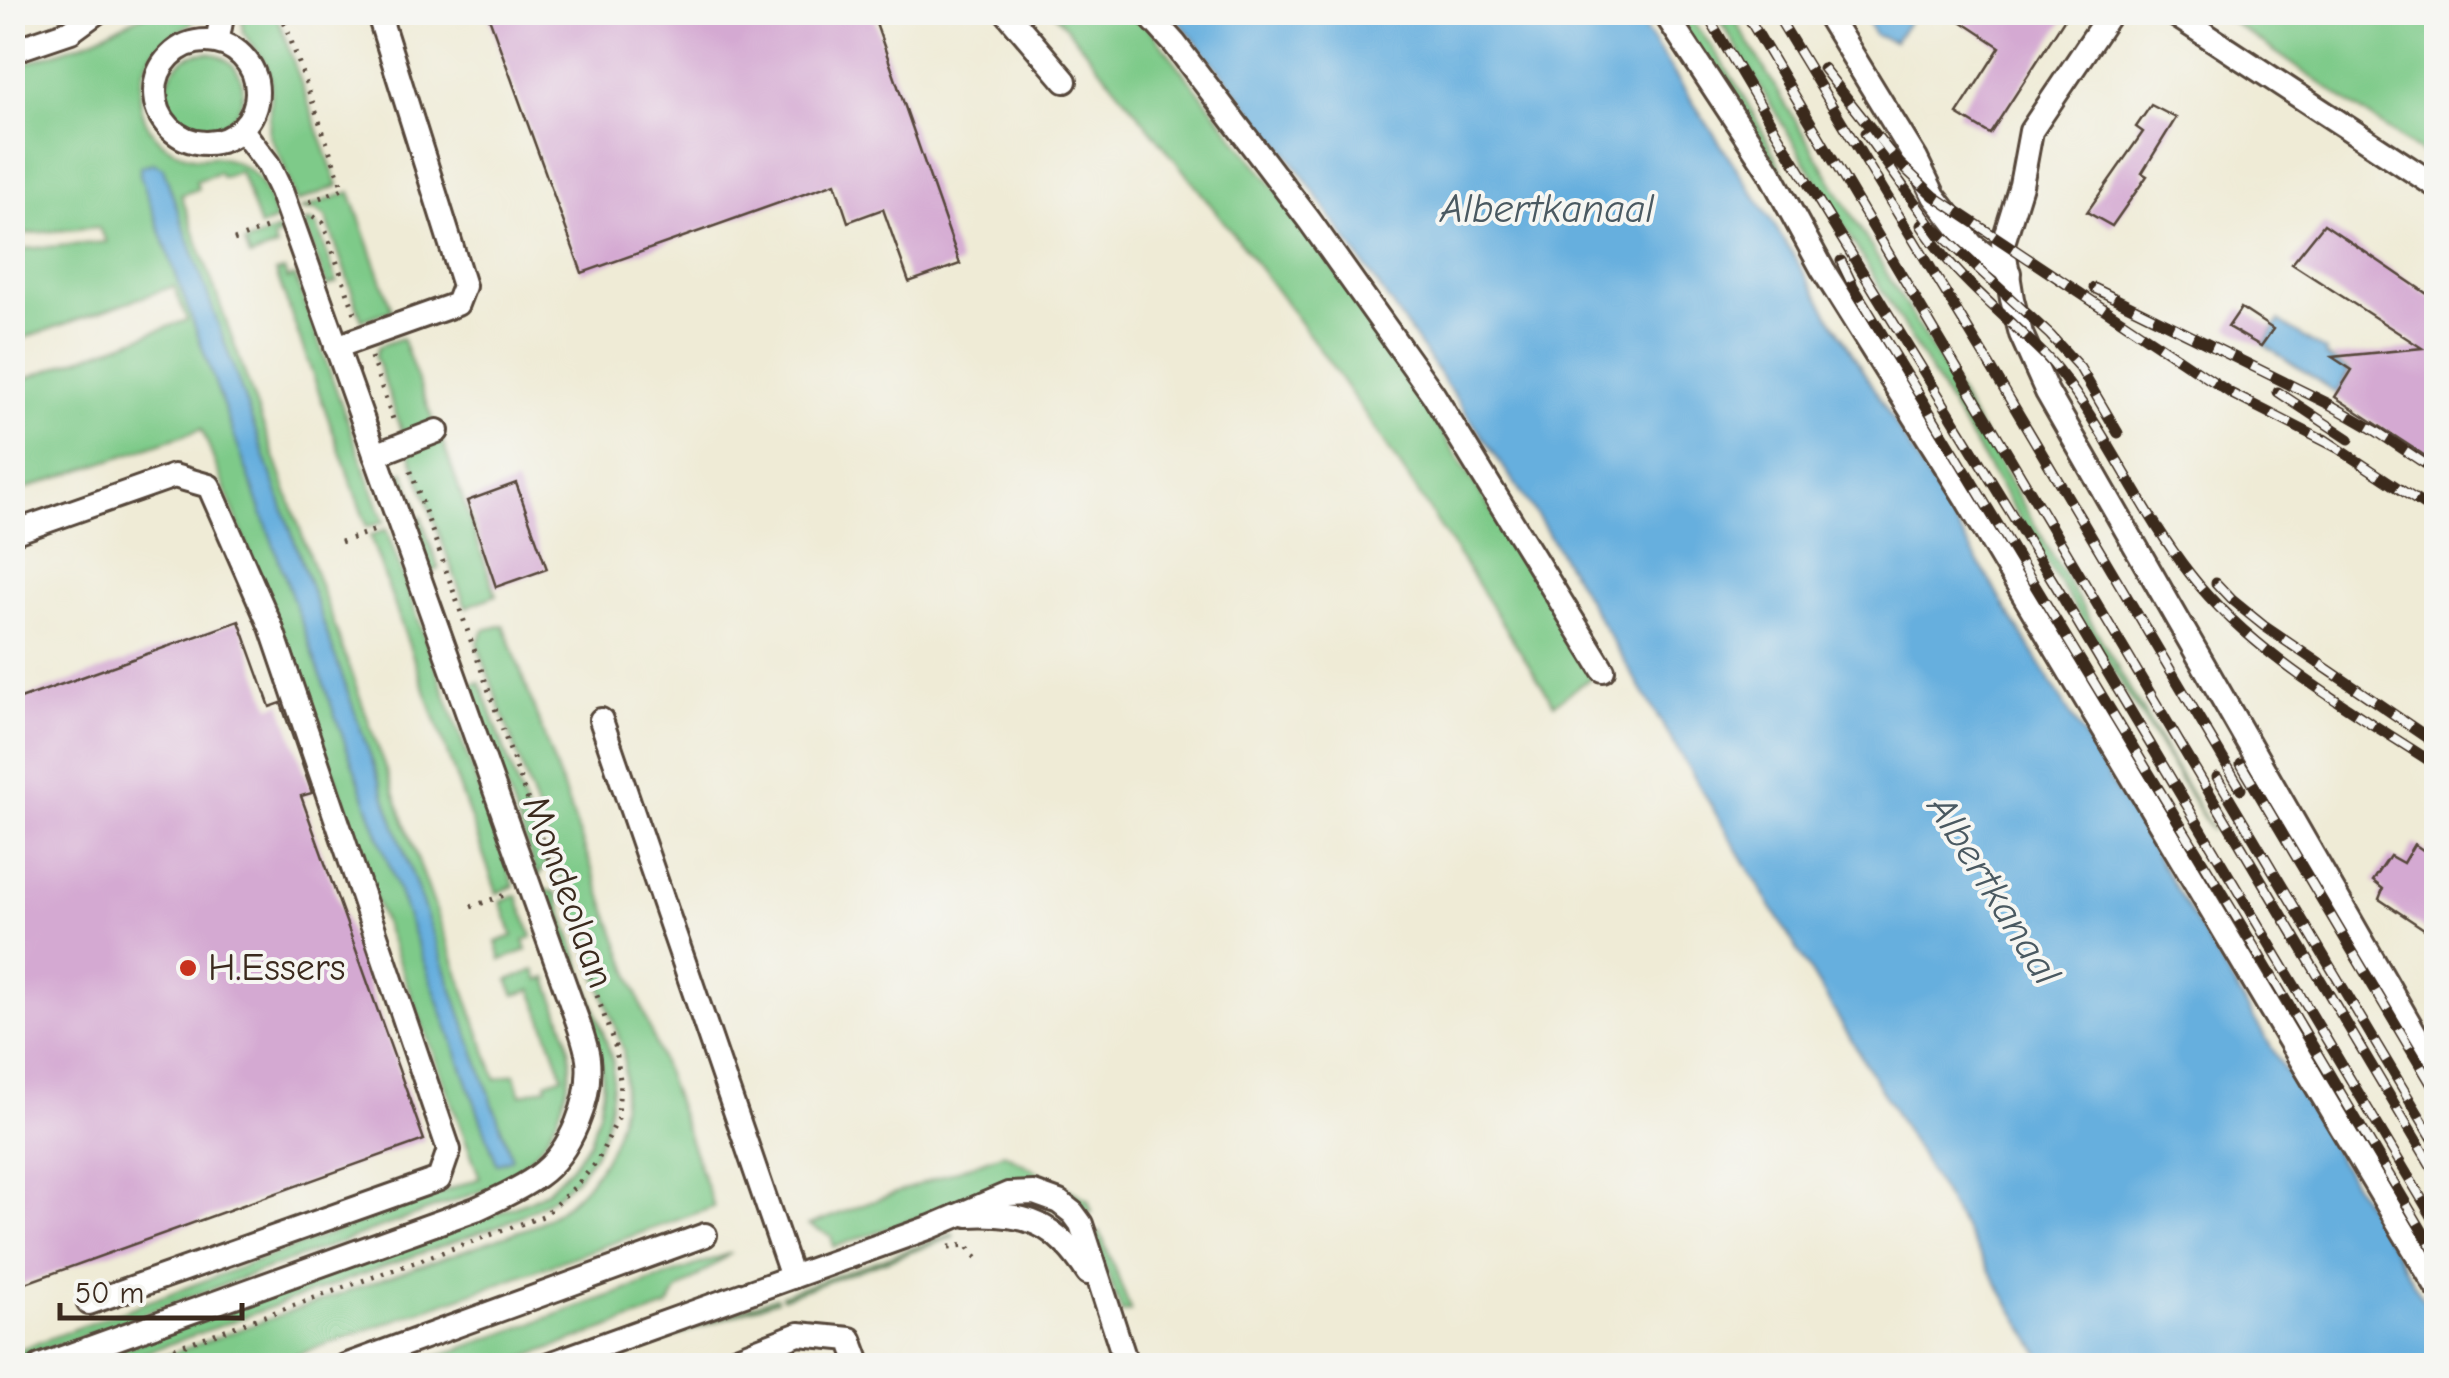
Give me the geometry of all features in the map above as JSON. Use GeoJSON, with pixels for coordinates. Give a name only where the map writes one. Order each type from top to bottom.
{"type":"FeatureCollection","features":[{"type":"Feature","properties":{"kind":"street"},"geometry":{"type":"LineString","coordinates":[[12,51],[71,30],[97,12]]}},
{"type":"Feature","properties":{"kind":"street"},"geometry":{"type":"LineString","coordinates":[[217,42],[223,12]]}},
{"type":"Feature","properties":{"kind":"street"},"geometry":{"type":"LineString","coordinates":[[336,347],[457,304],[464,286],[378,12]]}},
{"type":"Feature","properties":{"kind":"street"},"geometry":{"type":"LineString","coordinates":[[1006,12],[1065,81]]}},
{"type":"Feature","properties":{"kind":"street"},"geometry":{"type":"LineString","coordinates":[[1146,12],[1310,220],[1433,394],[1603,670]]}},
{"type":"Feature","properties":{"kind":"street"},"geometry":{"type":"LineString","coordinates":[[1664,12],[1769,171],[1822,270],[1966,498],[2436,1286]]}},
{"type":"Feature","properties":{"kind":"street"},"geometry":{"type":"LineString","coordinates":[[1826,12],[1916,159],[1934,196],[1972,246],[2008,273]]}},
{"type":"Feature","properties":{"kind":"street"},"geometry":{"type":"LineString","coordinates":[[2112,12],[2031,130],[2021,185],[2003,243],[2022,334],[2048,392],[2436,1070]]}},
{"type":"Feature","properties":{"kind":"street"},"geometry":{"type":"LineString","coordinates":[[2170,12],[2436,186]]}},
{"type":"Feature","properties":{"kind":"street"},"geometry":{"type":"LineString","coordinates":[[202,41],[230,46],[242,54],[256,78],[258,92],[256,106],[242,130],[215,143],[200,144],[172,131],[156,106],[155,91],[157,76],[174,52],[202,41]]}},
{"type":"Feature","properties":{"kind":"street","name":"Mondeolaan"},"geometry":{"type":"LineString","coordinates":[[40,1366],[476,1208],[540,1175],[560,1155],[578,1119],[588,1078],[583,1038],[289,216],[268,164],[242,130]]}},
{"type":"Feature","properties":{"kind":"street"},"geometry":{"type":"LineString","coordinates":[[375,455],[437,431]]}},
{"type":"Feature","properties":{"kind":"street"},"geometry":{"type":"LineString","coordinates":[[12,533],[174,476],[209,486],[272,627],[449,1150],[439,1179],[90,1302]]}},
{"type":"Feature","properties":{"kind":"street"},"geometry":{"type":"LineString","coordinates":[[601,720],[792,1277]]}},
{"type":"Feature","properties":{"kind":"street"},"geometry":{"type":"LineString","coordinates":[[544,1366],[955,1216],[1014,1216],[1044,1226],[1076,1255],[1106,1302],[1127,1366]]}},
{"type":"Feature","properties":{"kind":"street"},"geometry":{"type":"LineString","coordinates":[[345,1366],[705,1235]]}},
{"type":"Feature","properties":{"kind":"street"},"geometry":{"type":"LineString","coordinates":[[716,1366],[799,1334],[850,1340],[860,1366]]}},
{"type":"Feature","properties":{"kind":"path"},"geometry":{"type":"LineString","coordinates":[[234,240],[344,189],[281,12]]}},
{"type":"Feature","properties":{"kind":"path"},"geometry":{"type":"LineString","coordinates":[[125,1366],[543,1216],[597,1162],[618,1118],[620,1080],[616,1049],[323,222],[316,216],[289,216]]}},
{"type":"Feature","properties":{"kind":"path"},"geometry":{"type":"LineString","coordinates":[[342,542],[386,526]]}},
{"type":"Feature","properties":{"kind":"path"},"geometry":{"type":"LineString","coordinates":[[471,907],[517,891]]}},
{"type":"Feature","properties":{"kind":"green space"},"geometry":{"type":"Polygon","coordinates":[[[148,13],[204,13],[160,45],[148,61],[140,93],[149,126],[163,143],[182,154],[221,158],[246,168],[262,185],[276,220],[260,227],[240,171],[196,181],[198,189],[181,195],[496,1079],[515,1074],[521,1095],[547,1087],[546,1082],[563,1076],[532,990],[515,995],[508,980],[535,970],[539,981],[547,978],[566,1036],[570,1069],[560,1111],[546,1138],[516,1171],[487,1189],[13,1361],[13,1352],[480,1178],[357,851],[348,812],[202,429],[13,493],[13,383],[187,320],[174,286],[13,342],[13,250],[107,242],[98,227],[13,235],[12,68],[84,43],[148,13]]]}},
{"type":"Feature","properties":{"kind":"green space"},"geometry":{"type":"Polygon","coordinates":[[[242,13],[276,13],[338,186],[296,202],[269,134],[271,79],[265,61],[243,32],[242,13]]]}},
{"type":"Feature","properties":{"kind":"green space"},"geometry":{"type":"Polygon","coordinates":[[[1054,13],[1137,13],[1299,219],[1380,335],[1596,674],[1554,704],[1396,459],[1307,332],[1201,193],[1054,13]]]}},
{"type":"Feature","properties":{"kind":"green space"},"geometry":{"type":"Polygon","coordinates":[[[1671,13],[1685,13],[1725,66],[1759,125],[1818,246],[1671,13]]]}},
{"type":"Feature","properties":{"kind":"green space"},"geometry":{"type":"Polygon","coordinates":[[[1716,13],[1731,13],[1972,416],[2212,831],[1963,426],[1716,13]]]}},
{"type":"Feature","properties":{"kind":"green space"},"geometry":{"type":"Polygon","coordinates":[[[2219,13],[2436,13],[2436,163],[2219,13]]]}},
{"type":"Feature","properties":{"kind":"green space"},"geometry":{"type":"Polygon","coordinates":[[[205,53],[232,64],[243,91],[232,118],[205,129],[178,118],[167,91],[178,64],[205,53]]]}},
{"type":"Feature","properties":{"kind":"green space"},"geometry":{"type":"Polygon","coordinates":[[[350,192],[392,310],[362,320],[326,217],[315,210],[299,210],[350,192]]]}},
{"type":"Feature","properties":{"kind":"green space"},"geometry":{"type":"Polygon","coordinates":[[[304,222],[317,226],[337,282],[327,286],[304,222]]]}},
{"type":"Feature","properties":{"kind":"green space"},"geometry":{"type":"Polygon","coordinates":[[[278,230],[281,235],[273,239],[277,247],[250,257],[245,243],[278,230]]]}},
{"type":"Feature","properties":{"kind":"green space"},"geometry":{"type":"Polygon","coordinates":[[[284,270],[287,279],[295,276],[384,522],[367,527],[276,272],[284,270]]]}},
{"type":"Feature","properties":{"kind":"green space"},"geometry":{"type":"Polygon","coordinates":[[[402,338],[434,424],[403,434],[375,356],[379,346],[402,338]]]}},
{"type":"Feature","properties":{"kind":"green space"},"geometry":{"type":"Polygon","coordinates":[[[442,440],[496,595],[466,607],[409,452],[442,440]]]}},
{"type":"Feature","properties":{"kind":"green space"},"geometry":{"type":"Polygon","coordinates":[[[404,472],[417,508],[408,513],[395,475],[404,472]]]}},
{"type":"Feature","properties":{"kind":"green space"},"geometry":{"type":"Polygon","coordinates":[[[421,517],[439,569],[429,573],[411,521],[421,517]]]}},
{"type":"Feature","properties":{"kind":"green space"},"geometry":{"type":"Polygon","coordinates":[[[386,529],[514,886],[497,893],[370,536],[386,529]]]}},
{"type":"Feature","properties":{"kind":"green space"},"geometry":{"type":"Polygon","coordinates":[[[504,625],[714,1207],[268,1365],[139,1365],[536,1225],[584,1187],[608,1152],[624,1093],[623,1049],[477,643],[484,630],[504,625]]]}},
{"type":"Feature","properties":{"kind":"green space"},"geometry":{"type":"Polygon","coordinates":[[[480,682],[546,864],[538,877],[470,685],[480,682]]]}},
{"type":"Feature","properties":{"kind":"green space"},"geometry":{"type":"Polygon","coordinates":[[[542,889],[556,893],[613,1062],[607,1120],[589,1163],[574,1180],[533,1210],[505,1223],[122,1361],[74,1366],[531,1200],[547,1191],[571,1167],[590,1141],[599,1111],[603,1088],[601,1060],[542,889]]]}},
{"type":"Feature","properties":{"kind":"green space"},"geometry":{"type":"Polygon","coordinates":[[[517,895],[532,937],[524,941],[527,950],[501,960],[496,942],[513,936],[501,902],[517,895]]]}},
{"type":"Feature","properties":{"kind":"green space"},"geometry":{"type":"Polygon","coordinates":[[[1004,1153],[1088,1200],[1092,1212],[1084,1214],[992,1192],[834,1247],[831,1236],[809,1225],[1004,1153]]]}},
{"type":"Feature","properties":{"kind":"green space"},"geometry":{"type":"Polygon","coordinates":[[[1100,1232],[1131,1311],[1122,1313],[1093,1235],[1100,1232]]]}},
{"type":"Feature","properties":{"kind":"green space"},"geometry":{"type":"Polygon","coordinates":[[[953,1237],[782,1298],[781,1295],[953,1237]]]}},
{"type":"Feature","properties":{"kind":"green space"},"geometry":{"type":"Polygon","coordinates":[[[731,1253],[677,1291],[668,1307],[503,1365],[414,1365],[731,1253]]]}},
{"type":"Feature","properties":{"kind":"green space"},"geometry":{"type":"Polygon","coordinates":[[[776,1297],[777,1300],[611,1356],[776,1297]]]}},
{"type":"Feature","properties":{"kind":"water","name":"Albertkanaal"},"geometry":{"type":"Polygon","coordinates":[[[1172,13],[1634,13],[1784,240],[2436,1320],[2436,1365],[2046,1365],[1540,520],[1285,150],[1172,13]]]}},
{"type":"Feature","properties":{"kind":"water"},"geometry":{"type":"Polygon","coordinates":[[[1863,13],[1915,13],[1894,42],[1875,35],[1863,13]]]}},
{"type":"Feature","properties":{"kind":"water"},"geometry":{"type":"Polygon","coordinates":[[[154,163],[163,168],[512,1158],[497,1164],[140,175],[140,166],[154,163]]]}},
{"type":"Feature","properties":{"kind":"water"},"geometry":{"type":"Polygon","coordinates":[[[2279,321],[2349,371],[2336,393],[2264,345],[2279,321]]]}},
{"type":"Feature","properties":{"kind":"building"},"geometry":{"type":"Polygon","coordinates":[[[487,12],[872,12],[960,264],[909,282],[883,209],[848,222],[835,183],[582,273],[487,12]]]}},
{"type":"Feature","properties":{"kind":"building"},"geometry":{"type":"Polygon","coordinates":[[[1947,12],[2069,12],[1990,134],[1957,114],[2000,47],[1947,12]]]}},
{"type":"Feature","properties":{"kind":"building"},"geometry":{"type":"Polygon","coordinates":[[[2151,105],[2176,118],[2142,173],[2147,176],[2112,226],[2087,212],[2143,132],[2136,127],[2151,105]]]}},
{"type":"Feature","properties":{"kind":"building"},"geometry":{"type":"Polygon","coordinates":[[[2324,224],[2436,300],[2436,463],[2335,397],[2352,370],[2332,357],[2422,348],[2292,264],[2324,224]]]}},
{"type":"Feature","properties":{"kind":"building"},"geometry":{"type":"Polygon","coordinates":[[[2241,308],[2273,329],[2261,346],[2228,327],[2241,308]]]}},
{"type":"Feature","properties":{"kind":"building"},"geometry":{"type":"Polygon","coordinates":[[[516,483],[547,569],[496,587],[467,501],[516,483]]]}},
{"type":"Feature","properties":{"kind":"building","name":"H.Essers"},"geometry":{"type":"Polygon","coordinates":[[[239,621],[270,707],[281,703],[312,793],[301,796],[424,1140],[12,1288],[12,702],[239,621]]]}},
{"type":"Feature","properties":{"kind":"building"},"geometry":{"type":"Polygon","coordinates":[[[2414,844],[2436,859],[2436,937],[2379,899],[2383,889],[2373,881],[2390,856],[2403,863],[2414,844]]]}},
{"type":"Feature","properties":{"kind":"railway"},"geometry":{"type":"LineString","coordinates":[[1705,12],[2059,591],[2436,1223]]}},
{"type":"Feature","properties":{"kind":"railway"},"geometry":{"type":"LineString","coordinates":[[1745,12],[2436,1174]]}},
{"type":"Feature","properties":{"kind":"railway"},"geometry":{"type":"LineString","coordinates":[[1775,12],[2241,789]]}},
{"type":"Feature","properties":{"kind":"railway"},"geometry":{"type":"LineString","coordinates":[[1823,68],[1896,160],[1934,196],[2232,394],[2336,447]]}},
{"type":"Feature","properties":{"kind":"railway"},"geometry":{"type":"LineString","coordinates":[[1865,133],[1930,224],[2050,335],[2080,368],[2118,433]]}},
{"type":"Feature","properties":{"kind":"railway"},"geometry":{"type":"LineString","coordinates":[[1921,225],[1942,254],[2057,369],[2155,524],[2215,603],[2305,679],[2436,765]]}},
{"type":"Feature","properties":{"kind":"railway"},"geometry":{"type":"LineString","coordinates":[[1841,261],[2436,1254]]}},
{"type":"Feature","properties":{"kind":"railway"},"geometry":{"type":"LineString","coordinates":[[2094,288],[2329,404],[2436,471]]}},
{"type":"Feature","properties":{"kind":"railway"},"geometry":{"type":"LineString","coordinates":[[2278,392],[2349,439]]}},
{"type":"Feature","properties":{"kind":"railway"},"geometry":{"type":"LineString","coordinates":[[2324,439],[2436,513]]}},
{"type":"Feature","properties":{"kind":"railway"},"geometry":{"type":"LineString","coordinates":[[2216,583],[2264,626],[2436,743]]}},
{"type":"Feature","properties":{"kind":"railway"},"geometry":{"type":"LineString","coordinates":[[2241,764],[2436,1092]]}},
{"type":"Feature","properties":{"kind":"railway"},"geometry":{"type":"LineString","coordinates":[[2217,777],[2436,1144]]}},
{"type":"Feature","properties":{"kind":"place","name":"H.Essers"},"geometry":{"type":"Point","coordinates":[188,968]}}]}
